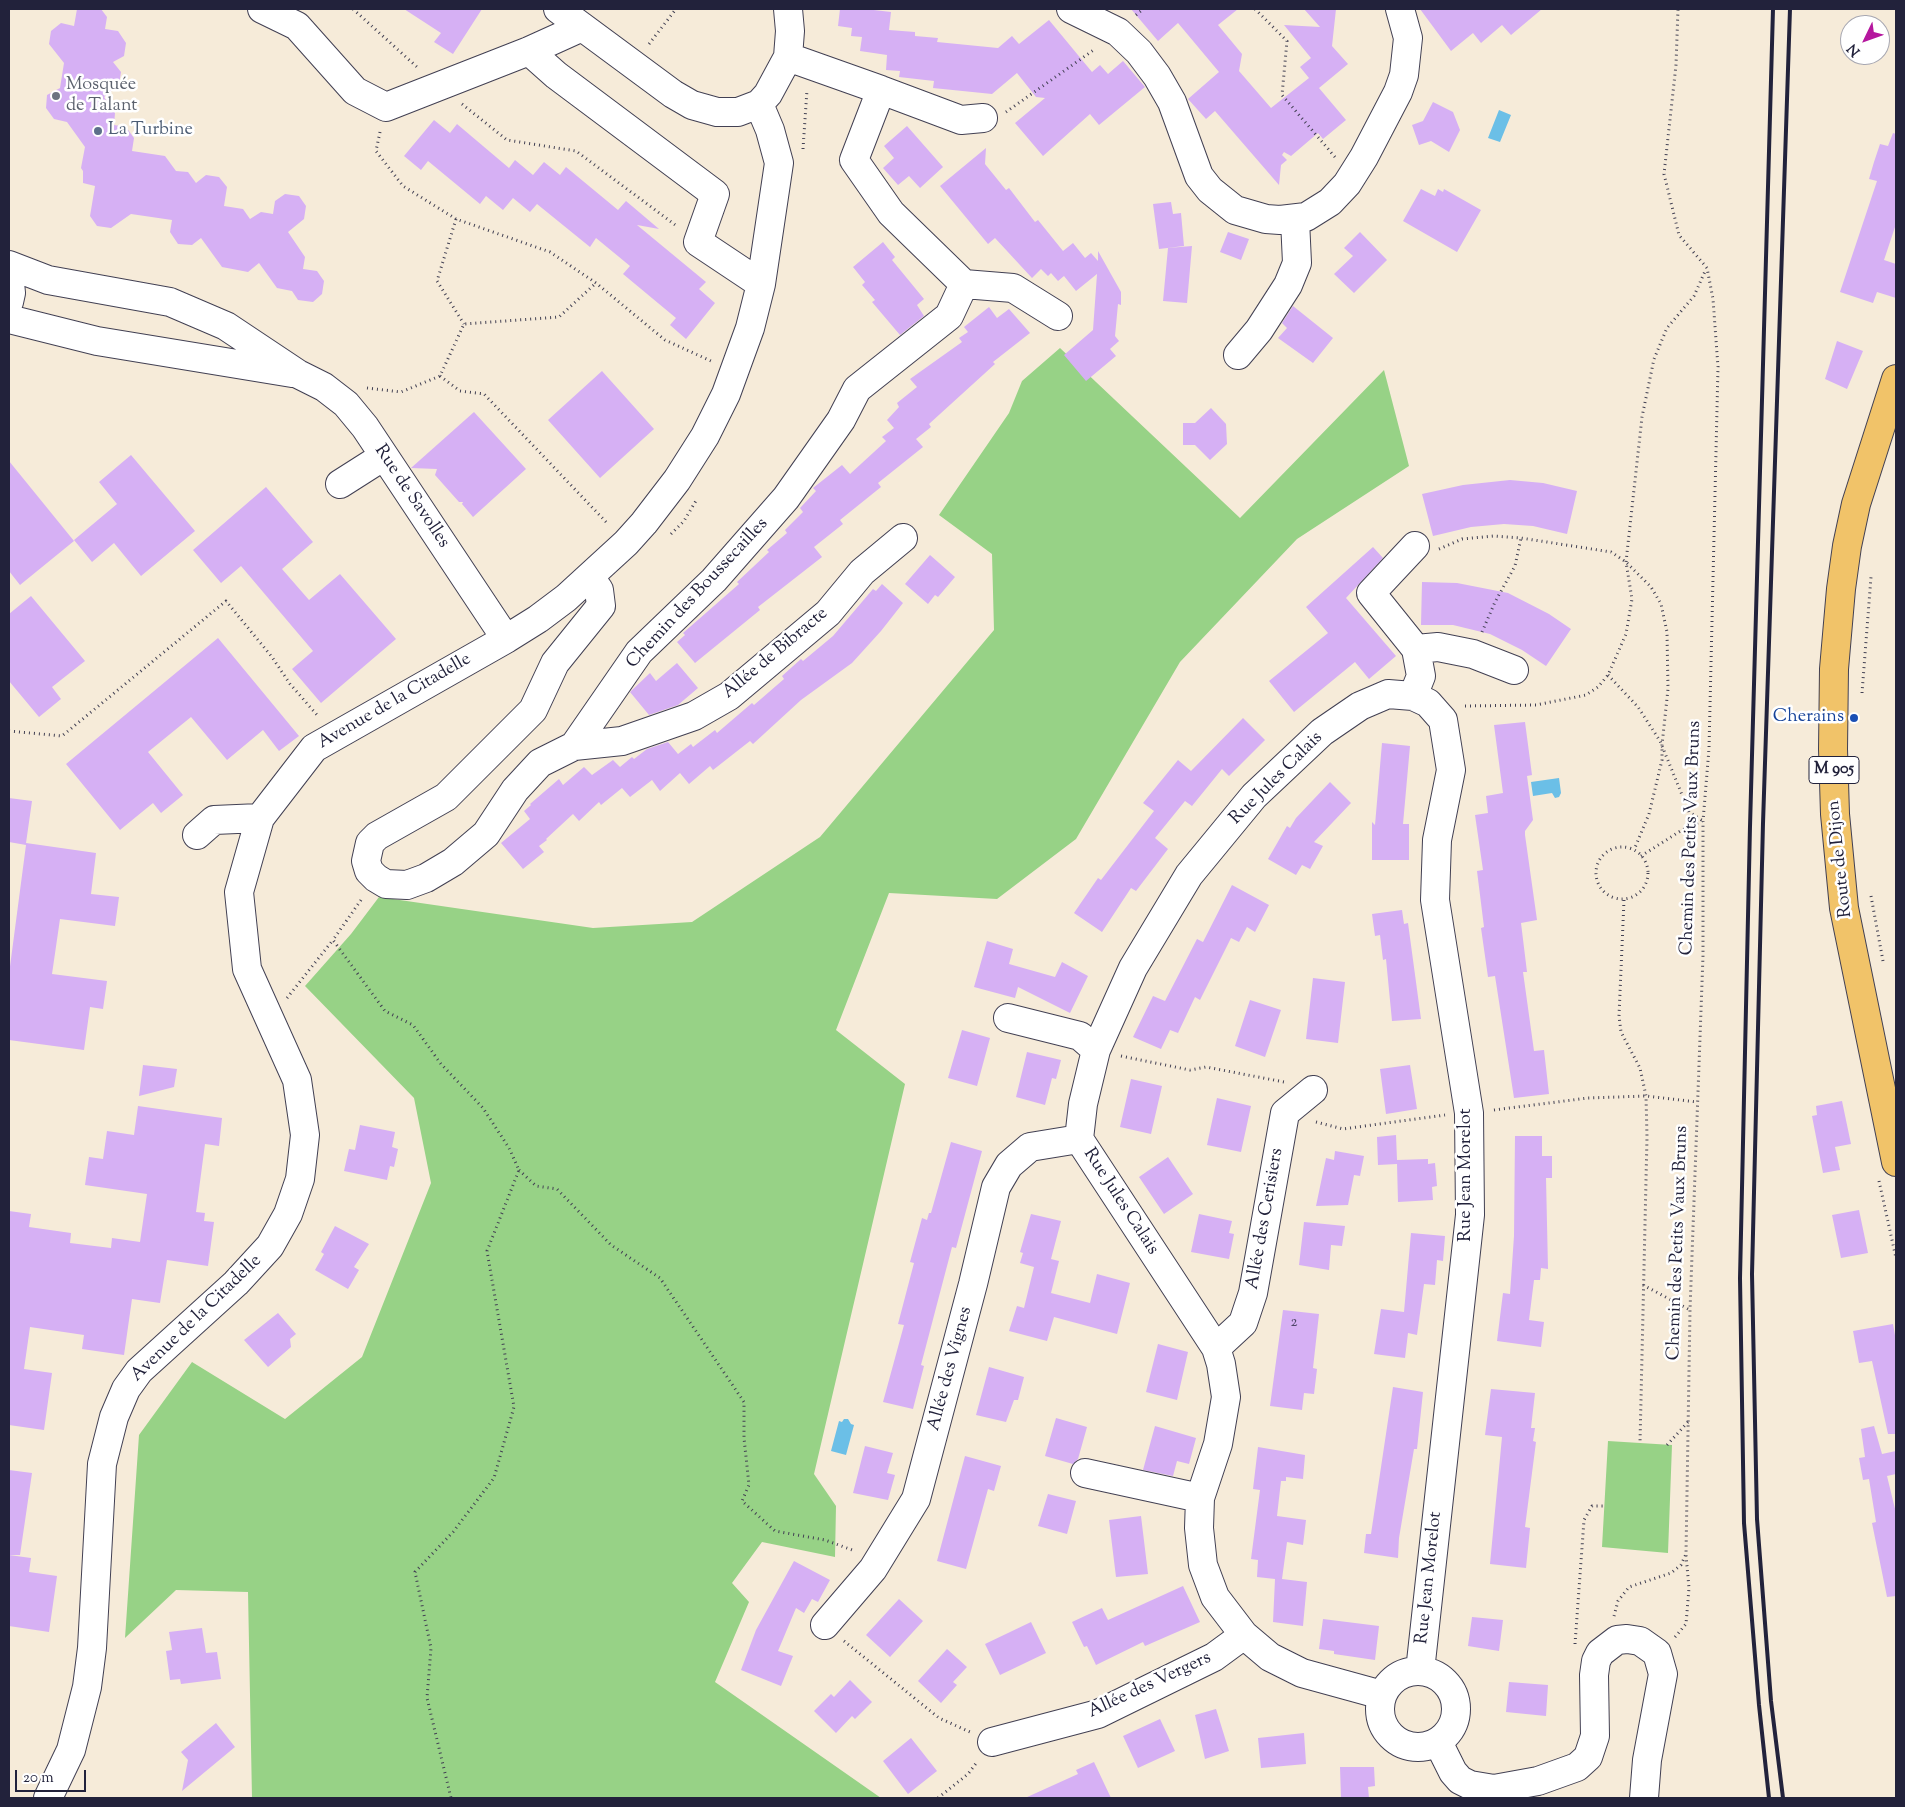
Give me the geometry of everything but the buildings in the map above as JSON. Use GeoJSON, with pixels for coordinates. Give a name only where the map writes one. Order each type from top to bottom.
{"type":"FeatureCollection","features":[{"type":"Feature","properties":{"kind":"main road","name":"Route de Dijon"},"geometry":{"type":"LineString","coordinates":[[1888,1171],[1844,908],[1835,814],[1833,749],[1834,669],[1847,546],[1856,504],[1896,379]]}},
{"type":"Feature","properties":{"kind":"street"},"geometry":{"type":"LineString","coordinates":[[262,9],[297,26],[355,92],[386,107],[528,51],[582,27]]}},
{"type":"Feature","properties":{"kind":"street"},"geometry":{"type":"LineString","coordinates":[[558,9],[633,65],[692,105],[717,112],[738,112],[759,104],[776,81],[788,57],[790,31],[788,9]]}},
{"type":"Feature","properties":{"kind":"street"},"geometry":{"type":"LineString","coordinates":[[1071,9],[1118,32],[1139,52],[1166,89],[1199,176],[1210,190],[1235,210],[1250,216],[1266,219],[1295,220],[1330,202],[1342,191],[1398,92],[1404,76],[1408,38],[1400,9]]}},
{"type":"Feature","properties":{"kind":"street"},"geometry":{"type":"LineString","coordinates":[[528,51],[556,75],[715,194],[698,242],[761,284]]}},
{"type":"Feature","properties":{"kind":"street"},"geometry":{"type":"LineString","coordinates":[[788,57],[961,120],[982,118]]}},
{"type":"Feature","properties":{"kind":"street"},"geometry":{"type":"LineString","coordinates":[[880,90],[854,160],[891,213],[964,284],[1013,288],[1058,316]]}},
{"type":"Feature","properties":{"kind":"street","name":"Avenue de la Citadelle"},"geometry":{"type":"LineString","coordinates":[[48,1798],[71,1750],[87,1687],[92,1648],[102,1464],[116,1411],[126,1390],[139,1371],[236,1283],[270,1246],[288,1214],[300,1179],[305,1135],[300,1090],[290,1061],[246,969],[239,892],[260,818],[314,748],[538,619],[590,577],[626,543],[661,501],[691,458],[712,422],[735,371],[750,328],[761,284],[779,163],[770,130],[759,104]]}},
{"type":"Feature","properties":{"kind":"street"},"geometry":{"type":"LineString","coordinates":[[1238,355],[1259,330],[1291,277],[1297,263],[1295,220]]}},
{"type":"Feature","properties":{"kind":"street","name":"Rue de Savolles"},"geometry":{"type":"LineString","coordinates":[[9,264],[48,280],[170,302],[226,326],[298,374],[324,387],[346,404],[365,427],[506,639]]}},
{"type":"Feature","properties":{"kind":"street"},"geometry":{"type":"LineString","coordinates":[[9,273],[11,293],[9,302]]}},
{"type":"Feature","properties":{"kind":"street","name":"Chemin des Boussecailles"},"geometry":{"type":"LineString","coordinates":[[574,746],[639,652],[721,573],[786,498],[841,420],[857,389],[949,316],[964,284]]}},
{"type":"Feature","properties":{"kind":"street","name":"Rue de Savolles"},"geometry":{"type":"LineString","coordinates":[[9,319],[97,341],[298,374]]}},
{"type":"Feature","properties":{"kind":"street"},"geometry":{"type":"LineString","coordinates":[[340,484],[384,456]]}},
{"type":"Feature","properties":{"kind":"street","name":"Allée de Bibracte"},"geometry":{"type":"LineString","coordinates":[[376,878],[386,884],[407,885],[426,878],[453,862],[486,834],[526,775],[540,763],[574,746],[622,741],[694,716],[729,696],[828,613],[862,572],[903,538]]}},
{"type":"Feature","properties":{"kind":"street"},"geometry":{"type":"LineString","coordinates":[[1416,546],[1371,592],[1416,650],[1421,676],[1413,696],[1428,703],[1443,720]]}},
{"type":"Feature","properties":{"kind":"street"},"geometry":{"type":"LineString","coordinates":[[376,878],[369,871],[366,861],[370,843],[377,836],[446,797],[533,710],[555,663],[601,606],[599,590],[590,577]]}},
{"type":"Feature","properties":{"kind":"street"},"geometry":{"type":"LineString","coordinates":[[1416,650],[1438,647],[1474,654],[1514,670]]}},
{"type":"Feature","properties":{"kind":"street","name":"Rue Jules Calais"},"geometry":{"type":"LineString","coordinates":[[1382,1695],[1302,1673],[1270,1657],[1244,1635],[1215,1597],[1203,1565],[1199,1528],[1200,1498],[1218,1444],[1226,1397],[1222,1364],[1216,1348],[1079,1139],[1083,1104],[1096,1050],[1133,968],[1189,875],[1254,796],[1322,732],[1360,706],[1388,694],[1413,696]]}},
{"type":"Feature","properties":{"kind":"street","name":"Rue Jean Morelot"},"geometry":{"type":"LineString","coordinates":[[1420,1671],[1470,1215],[1469,1113],[1435,900],[1437,840],[1451,770],[1443,720]]}},
{"type":"Feature","properties":{"kind":"street"},"geometry":{"type":"LineString","coordinates":[[197,835],[214,820],[260,818]]}},
{"type":"Feature","properties":{"kind":"street"},"geometry":{"type":"LineString","coordinates":[[1008,1018],[1080,1036],[1096,1050]]}},
{"type":"Feature","properties":{"kind":"street","name":"Allée des Cerisiers"},"geometry":{"type":"LineString","coordinates":[[1216,1348],[1243,1323],[1253,1293],[1285,1113],[1313,1090]]}},
{"type":"Feature","properties":{"kind":"street","name":"Allée des Vignes"},"geometry":{"type":"LineString","coordinates":[[825,1624],[873,1569],[916,1499],[973,1284],[996,1187],[1009,1165],[1030,1147],[1079,1139]]}},
{"type":"Feature","properties":{"kind":"street"},"geometry":{"type":"LineString","coordinates":[[1085,1473],[1200,1498]]}},
{"type":"Feature","properties":{"kind":"street","name":"Allée des Vergers"},"geometry":{"type":"LineString","coordinates":[[992,1742],[1098,1714],[1214,1657],[1244,1635]]}},
{"type":"Feature","properties":{"kind":"street"},"geometry":{"type":"LineString","coordinates":[[1438,1742],[1453,1772],[1460,1780],[1470,1785],[1494,1789],[1538,1782],[1577,1767],[1588,1757],[1595,1736],[1594,1675],[1596,1661],[1600,1653],[1617,1640],[1640,1641],[1652,1648],[1660,1660],[1662,1684],[1647,1760],[1644,1798]]}},
{"type":"Feature","properties":{"kind":"street"},"geometry":{"type":"LineString","coordinates":[[1420,1671],[1432,1674],[1442,1680],[1455,1700],[1456,1712],[1453,1724],[1447,1734],[1438,1742],[1427,1746],[1415,1747],[1393,1738],[1385,1730],[1381,1718],[1382,1695],[1388,1685],[1397,1677],[1408,1672],[1420,1671]]}},
{"type":"Feature","properties":{"kind":"path"},"geometry":{"type":"LineString","coordinates":[[353,9],[439,86],[508,140],[576,151],[698,242]]}},
{"type":"Feature","properties":{"kind":"path"},"geometry":{"type":"LineString","coordinates":[[633,65],[676,9]]}},
{"type":"Feature","properties":{"kind":"path"},"geometry":{"type":"LineString","coordinates":[[982,118],[1008,112],[1118,32],[1143,9]]}},
{"type":"Feature","properties":{"kind":"path"},"geometry":{"type":"LineString","coordinates":[[1255,9],[1287,41],[1282,95],[1352,176]]}},
{"type":"Feature","properties":{"kind":"path","name":"Chemin des Petits Vaux Bruns"},"geometry":{"type":"LineString","coordinates":[[1660,1660],[1686,1624],[1689,1588],[1686,1554],[1690,1310],[1703,956],[1703,821],[1708,749],[1718,367],[1713,299],[1706,268],[1679,235],[1664,174],[1676,65],[1678,9]]}},
{"type":"Feature","properties":{"kind":"path"},"geometry":{"type":"LineString","coordinates":[[386,107],[376,151],[403,186],[456,219],[550,252],[596,283],[666,340],[735,371]]}},
{"type":"Feature","properties":{"kind":"path"},"geometry":{"type":"LineString","coordinates":[[456,219],[437,282],[464,324]]}},
{"type":"Feature","properties":{"kind":"path"},"geometry":{"type":"LineString","coordinates":[[1443,720],[1466,705],[1536,705],[1586,696],[1598,688],[1608,675],[1626,634],[1632,599],[1626,562],[1642,417],[1654,360],[1667,328],[1694,296],[1706,268]]}},
{"type":"Feature","properties":{"kind":"path"},"geometry":{"type":"LineString","coordinates":[[464,324],[559,316],[596,283]]}},
{"type":"Feature","properties":{"kind":"path"},"geometry":{"type":"LineString","coordinates":[[346,404],[366,388],[401,392],[440,376],[464,324]]}},
{"type":"Feature","properties":{"kind":"path"},"geometry":{"type":"LineString","coordinates":[[440,376],[460,391],[484,394],[626,543]]}},
{"type":"Feature","properties":{"kind":"path"},"geometry":{"type":"LineString","coordinates":[[1416,546],[1429,554],[1462,539],[1494,536],[1521,538],[1611,552],[1626,562],[1651,587],[1661,604],[1667,632],[1668,690],[1662,760],[1649,814],[1634,850]]}},
{"type":"Feature","properties":{"kind":"path"},"geometry":{"type":"LineString","coordinates":[[1474,654],[1495,602],[1514,566],[1521,538]]}},
{"type":"Feature","properties":{"kind":"path"},"geometry":{"type":"LineString","coordinates":[[1861,699],[1871,571]]}},
{"type":"Feature","properties":{"kind":"path"},"geometry":{"type":"LineString","coordinates":[[9,731],[62,736],[226,601],[272,657],[290,684],[335,736]]}},
{"type":"Feature","properties":{"kind":"path"},"geometry":{"type":"LineString","coordinates":[[1608,675],[1638,707],[1662,745],[1689,812],[1703,821]]}},
{"type":"Feature","properties":{"kind":"path"},"geometry":{"type":"LineString","coordinates":[[1641,856],[1682,830],[1703,821]]}},
{"type":"Feature","properties":{"kind":"path"},"geometry":{"type":"LineString","coordinates":[[1617,847],[1634,850],[1641,856],[1648,871],[1645,887],[1639,894],[1624,900],[1607,895],[1601,889],[1595,872],[1597,864],[1609,850],[1617,847]]}},
{"type":"Feature","properties":{"kind":"path"},"geometry":{"type":"LineString","coordinates":[[270,1019],[333,940],[376,878]]}},
{"type":"Feature","properties":{"kind":"path"},"geometry":{"type":"LineString","coordinates":[[1871,895],[1885,970]]}},
{"type":"Feature","properties":{"kind":"path"},"geometry":{"type":"LineString","coordinates":[[1624,900],[1618,1016],[1621,1032],[1640,1068],[1646,1096],[1647,1137],[1640,1443]]}},
{"type":"Feature","properties":{"kind":"path"},"geometry":{"type":"LineString","coordinates":[[333,940],[385,1011],[413,1025],[441,1064],[483,1108],[509,1148],[519,1170],[536,1186],[557,1189],[611,1245],[660,1278],[744,1402],[744,1438],[749,1485],[742,1501],[775,1531],[884,1549]]}},
{"type":"Feature","properties":{"kind":"path"},"geometry":{"type":"LineString","coordinates":[[1096,1050],[1190,1070],[1206,1067],[1276,1080],[1313,1090]]}},
{"type":"Feature","properties":{"kind":"path"},"geometry":{"type":"LineString","coordinates":[[451,1798],[427,1698],[431,1648],[415,1572],[453,1532],[494,1478],[514,1407],[487,1251],[519,1170]]}},
{"type":"Feature","properties":{"kind":"path"},"geometry":{"type":"LineString","coordinates":[[1888,1171],[1896,1258]]}},
{"type":"Feature","properties":{"kind":"path"},"geometry":{"type":"LineString","coordinates":[[1643,1285],[1690,1310]]}},
{"type":"Feature","properties":{"kind":"path"},"geometry":{"type":"LineString","coordinates":[[1667,1444],[1688,1422]]}},
{"type":"Feature","properties":{"kind":"path"},"geometry":{"type":"LineString","coordinates":[[1575,1652],[1584,1520],[1592,1506],[1604,1506]]}},
{"type":"Feature","properties":{"kind":"path"},"geometry":{"type":"LineString","coordinates":[[1617,1640],[1614,1625],[1616,1606],[1629,1587],[1671,1573],[1681,1565],[1686,1554]]}},
{"type":"Feature","properties":{"kind":"path"},"geometry":{"type":"LineString","coordinates":[[825,1624],[876,1669],[939,1718],[992,1742],[968,1774],[938,1798]]}},
{"type":"Feature","properties":{"kind":"green space"},"geometry":{"type":"Polygon","coordinates":[[[1060,348],[1240,518],[1384,370],[1409,466],[1297,539],[1180,662],[1076,839],[997,899],[889,893],[836,1030],[905,1084],[814,1474],[836,1506],[835,1557],[762,1542],[732,1583],[749,1602],[715,1682],[881,1798],[252,1798],[248,1592],[176,1590],[125,1638],[139,1435],[192,1362],[285,1419],[362,1357],[431,1183],[414,1098],[305,986],[351,934],[379,897],[593,928],[692,922],[820,837],[994,630],[992,554],[939,515],[1009,413],[1022,381],[1060,348]]]}},
{"type":"Feature","properties":{"kind":"green space"},"geometry":{"type":"Polygon","coordinates":[[[1608,1441],[1672,1445],[1668,1553],[1602,1547],[1608,1441]]]}},
{"type":"Feature","properties":{"kind":"water"},"geometry":{"type":"Polygon","coordinates":[[[1499,110],[1511,115],[1500,142],[1488,138],[1499,110]]]}},
{"type":"Feature","properties":{"kind":"water"},"geometry":{"type":"Polygon","coordinates":[[[1559,778],[1561,793],[1559,797],[1555,798],[1552,793],[1533,796],[1531,782],[1559,778]]]}},
{"type":"Feature","properties":{"kind":"water"},"geometry":{"type":"Polygon","coordinates":[[[844,1419],[848,1419],[854,1425],[846,1455],[831,1451],[839,1421],[842,1422],[844,1419]]]}},
{"type":"Feature","properties":{"kind":"railway"},"geometry":{"type":"LineString","coordinates":[[1769,1798],[1759,1705],[1744,1523],[1740,1278],[1750,826],[1773,9]]}},
{"type":"Feature","properties":{"kind":"railway"},"geometry":{"type":"LineString","coordinates":[[1783,1798],[1771,1701],[1757,1519],[1752,1274],[1763,823],[1790,9]]}},
{"type":"Feature","properties":{"kind":"place","name":"Mosquée de Talant"},"geometry":{"type":"Point","coordinates":[56,96]}},
{"type":"Feature","properties":{"kind":"place","name":"La Turbine"},"geometry":{"type":"Point","coordinates":[98,131]}},
{"type":"Feature","properties":{"kind":"place","name":"Cherains"},"geometry":{"type":"Point","coordinates":[1854,718]}}]}
